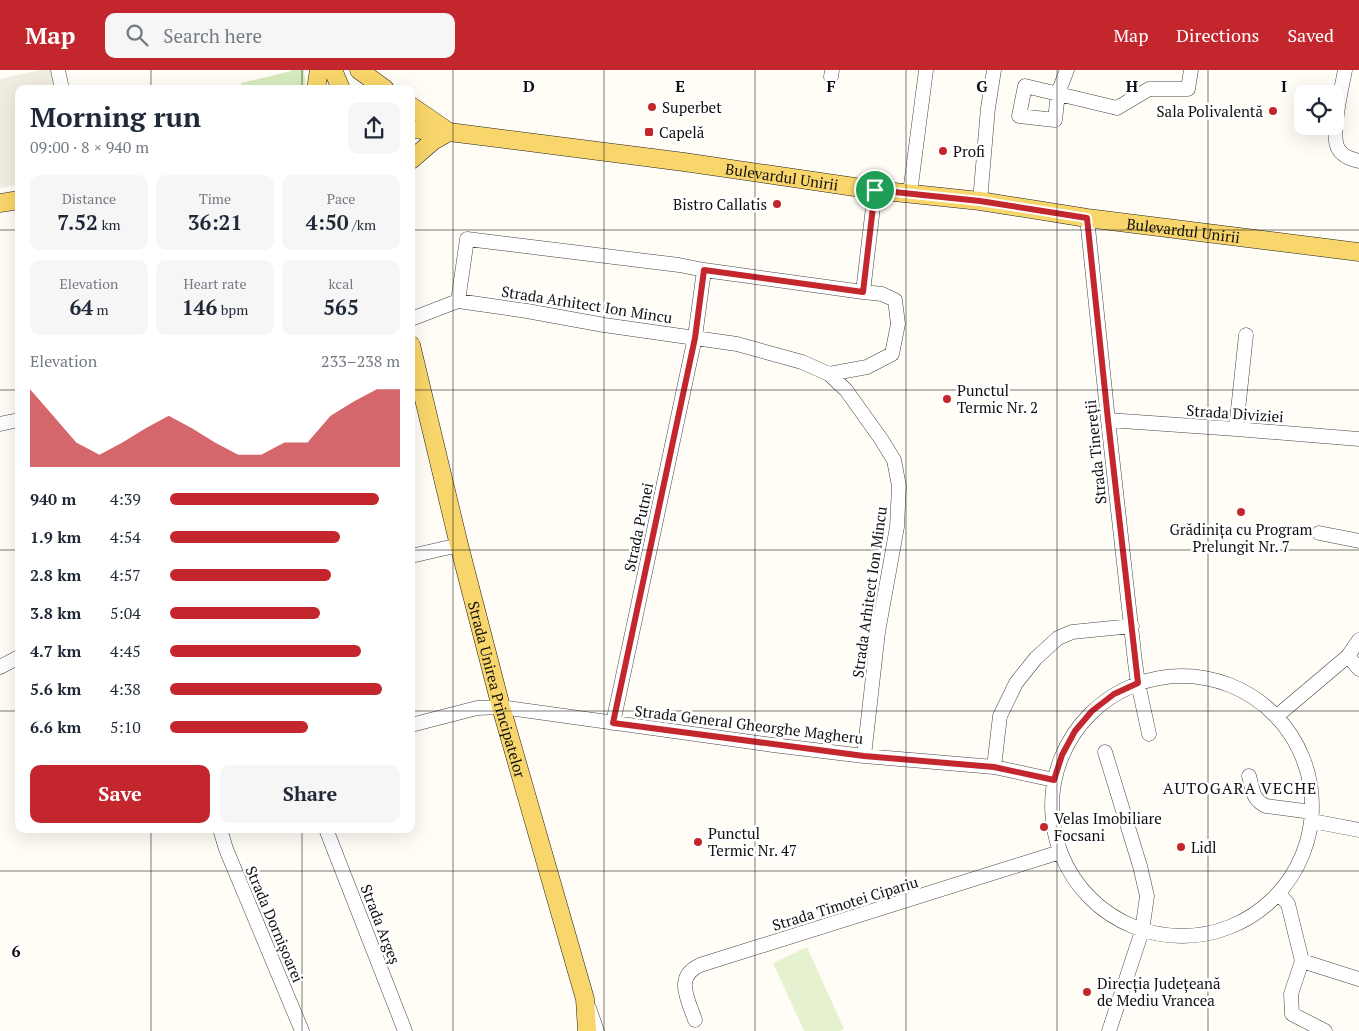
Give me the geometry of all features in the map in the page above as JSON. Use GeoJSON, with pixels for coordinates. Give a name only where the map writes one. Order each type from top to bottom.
{"type":"FeatureCollection","features":[{"type":"Feature","properties":{"kind":"main road"},"geometry":{"type":"LineString","coordinates":[[317,85],[319,70]]}},
{"type":"Feature","properties":{"kind":"main road"},"geometry":{"type":"LineString","coordinates":[[333,70],[339,85]]}},
{"type":"Feature","properties":{"kind":"main road"},"geometry":{"type":"LineString","coordinates":[[359,70],[380,85]]}},
{"type":"Feature","properties":{"kind":"main road"},"geometry":{"type":"LineString","coordinates":[[415,109],[449,132],[433,141],[415,157]]}},
{"type":"Feature","properties":{"kind":"main road","name":"Bulevardul Unirii"},"geometry":{"type":"LineString","coordinates":[[415,128],[684,162],[875,190],[980,201],[1087,218],[1359,252]]}},
{"type":"Feature","properties":{"kind":"main road"},"geometry":{"type":"LineString","coordinates":[[0,204],[15,201]]}},
{"type":"Feature","properties":{"kind":"main road","name":"Strada Unirea Principatelor"},"geometry":{"type":"LineString","coordinates":[[415,363],[459,545],[501,707],[585,999],[587,1031]]}},
{"type":"Feature","properties":{"kind":"street"},"geometry":{"type":"LineString","coordinates":[[58,70],[61,85]]}},
{"type":"Feature","properties":{"kind":"street"},"geometry":{"type":"LineString","coordinates":[[910,193],[926,70]]}},
{"type":"Feature","properties":{"kind":"street"},"geometry":{"type":"LineString","coordinates":[[980,201],[988,108],[994,70]]}},
{"type":"Feature","properties":{"kind":"street"},"geometry":{"type":"LineString","coordinates":[[1067,70],[1058,93],[1056,120],[1019,116],[1025,86],[1058,93],[1118,108],[1149,89],[1188,88],[1191,70]]}},
{"type":"Feature","properties":{"kind":"street"},"geometry":{"type":"LineString","coordinates":[[1345,70],[1335,130],[1336,141],[1339,150],[1348,158],[1359,161]]}},
{"type":"Feature","properties":{"kind":"street"},"geometry":{"type":"LineString","coordinates":[[863,292],[875,190]]}},
{"type":"Feature","properties":{"kind":"street","name":"Strada Tinereții"},"geometry":{"type":"LineString","coordinates":[[1087,218],[1138,683],[1149,734]]}},
{"type":"Feature","properties":{"kind":"street"},"geometry":{"type":"LineString","coordinates":[[458,301],[467,238],[679,265],[882,294],[895,300],[898,324],[892,354],[867,367],[829,374]]}},
{"type":"Feature","properties":{"kind":"street","name":"Strada Putnei"},"geometry":{"type":"LineString","coordinates":[[613,723],[695,338],[704,270]]}},
{"type":"Feature","properties":{"kind":"street","name":"Strada Arhitect Ion Mincu"},"geometry":{"type":"LineString","coordinates":[[415,317],[458,301],[737,344],[802,362],[829,374],[846,390],[881,438],[894,460],[899,486],[897,527],[878,632],[864,756]]}},
{"type":"Feature","properties":{"kind":"street"},"geometry":{"type":"LineString","coordinates":[[1236,428],[1246,335]]}},
{"type":"Feature","properties":{"kind":"street","name":"Strada Diviziei"},"geometry":{"type":"LineString","coordinates":[[1108,420],[1236,428],[1359,439]]}},
{"type":"Feature","properties":{"kind":"street"},"geometry":{"type":"LineString","coordinates":[[0,424],[15,421]]}},
{"type":"Feature","properties":{"kind":"street"},"geometry":{"type":"LineString","coordinates":[[1319,533],[1359,540]]}},
{"type":"Feature","properties":{"kind":"street"},"geometry":{"type":"LineString","coordinates":[[415,555],[459,545]]}},
{"type":"Feature","properties":{"kind":"street"},"geometry":{"type":"LineString","coordinates":[[994,767],[1000,716],[1016,683],[1036,658],[1058,638],[1072,632],[1132,626]]}},
{"type":"Feature","properties":{"kind":"street"},"geometry":{"type":"LineString","coordinates":[[1277,716],[1348,656],[1359,640]]}},
{"type":"Feature","properties":{"kind":"street"},"geometry":{"type":"LineString","coordinates":[[1348,656],[1359,669]]}},
{"type":"Feature","properties":{"kind":"street"},"geometry":{"type":"LineString","coordinates":[[0,667],[15,659]]}},
{"type":"Feature","properties":{"kind":"street"},"geometry":{"type":"LineString","coordinates":[[1175,675],[1212,679],[1247,692],[1277,716],[1298,747],[1311,783],[1312,816],[1301,860],[1279,894],[1248,918],[1216,933],[1179,937],[1142,931],[1116,919],[1079,887],[1060,852],[1052,804],[1054,780],[1062,755],[1075,731],[1092,711],[1114,694],[1138,683],[1175,675]]}},
{"type":"Feature","properties":{"kind":"street","name":"Strada General Gheorghe Magheru"},"geometry":{"type":"LineString","coordinates":[[415,724],[477,708],[501,707],[864,756],[994,767],[1054,780]]}},
{"type":"Feature","properties":{"kind":"street"},"geometry":{"type":"LineString","coordinates":[[1105,752],[1140,866],[1147,896],[1142,931],[1109,1031]]}},
{"type":"Feature","properties":{"kind":"street"},"geometry":{"type":"LineString","coordinates":[[1248,776],[1255,798],[1259,803],[1359,830]]}},
{"type":"Feature","properties":{"kind":"street","name":"Strada Dornișoarei"},"geometry":{"type":"LineString","coordinates":[[221,833],[226,849],[302,1031]]}},
{"type":"Feature","properties":{"kind":"street","name":"Strada Argeș"},"geometry":{"type":"LineString","coordinates":[[328,833],[405,1031]]}},
{"type":"Feature","properties":{"kind":"street","name":"Strada Timotei Cipariu"},"geometry":{"type":"LineString","coordinates":[[695,1020],[684,984],[687,975],[692,969],[700,965],[1060,852]]}},
{"type":"Feature","properties":{"kind":"street"},"geometry":{"type":"LineString","coordinates":[[1279,894],[1288,904],[1302,961],[1291,994],[1292,1014],[1326,1031]]}},
{"type":"Feature","properties":{"kind":"street"},"geometry":{"type":"LineString","coordinates":[[1302,961],[1359,979]]}},
{"type":"Feature","properties":{"kind":"street"},"geometry":{"type":"LineString","coordinates":[[585,999],[597,1031]]}},
{"type":"Feature","properties":{"kind":"green space"},"geometry":{"type":"Polygon","coordinates":[[[304,70],[306,85],[241,85],[241,83],[291,71],[304,70]]]}},
{"type":"Feature","properties":{"kind":"green space"},"geometry":{"type":"Polygon","coordinates":[[[807,947],[844,1029],[840,1031],[804,1031],[773,963],[807,947]]]}},
{"type":"Feature","properties":{"kind":"shaded area"},"geometry":{"type":"Polygon","coordinates":[[[40,70],[58,70],[61,85],[15,85],[15,185],[0,188],[0,79],[40,70]]]}},
{"type":"Feature","properties":{"kind":"place","name":"Superbet"},"geometry":{"type":"Point","coordinates":[652,107]}},
{"type":"Feature","properties":{"kind":"place","name":"Sala Polivalentă"},"geometry":{"type":"Point","coordinates":[1273,111]}},
{"type":"Feature","properties":{"kind":"place","name":"Capelă"},"geometry":{"type":"Point","coordinates":[649,132]}},
{"type":"Feature","properties":{"kind":"place","name":"Profi"},"geometry":{"type":"Point","coordinates":[943,151]}},
{"type":"Feature","properties":{"kind":"place","name":"Bistro Callatis"},"geometry":{"type":"Point","coordinates":[777,204]}},
{"type":"Feature","properties":{"kind":"place","name":"Punctul Termic Nr. 2"},"geometry":{"type":"Point","coordinates":[947,399]}},
{"type":"Feature","properties":{"kind":"place","name":"Grădinița cu Program Prelungit Nr. 7"},"geometry":{"type":"Point","coordinates":[1241,512]}},
{"type":"Feature","properties":{"kind":"place","name":"Velas Imobiliare Focsani"},"geometry":{"type":"Point","coordinates":[1044,827]}},
{"type":"Feature","properties":{"kind":"place","name":"Punctul Termic Nr. 47"},"geometry":{"type":"Point","coordinates":[698,842]}},
{"type":"Feature","properties":{"kind":"place","name":"Lidl"},"geometry":{"type":"Point","coordinates":[1181,847]}},
{"type":"Feature","properties":{"kind":"place","name":"Direcția Județeană de Mediu Vrancea"},"geometry":{"type":"Point","coordinates":[1087,992]}},
{"type":"Feature","properties":{"kind":"district","name":"AUTOGARA VECHE"},"geometry":{"type":"Point","coordinates":[1240,788]}},
{"type":"Feature","properties":{"kind":"route"},"geometry":{"type":"LineString","coordinates":[[875,190],[980,201],[1087,218],[1138,683],[1114,694],[1092,711],[1075,731],[1062,755],[1054,780],[994,767],[864,756],[613,723],[695,338],[704,270],[863,292],[875,190]]}}]}
